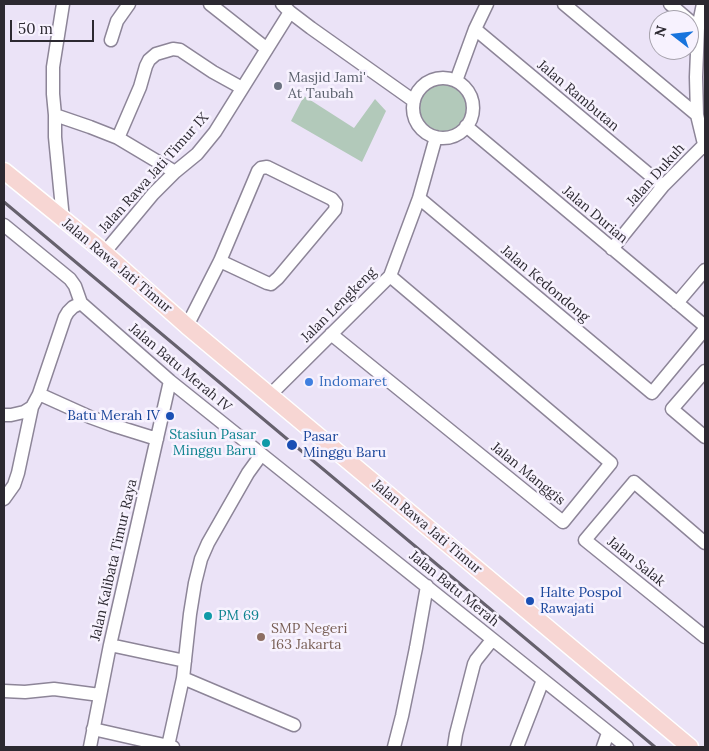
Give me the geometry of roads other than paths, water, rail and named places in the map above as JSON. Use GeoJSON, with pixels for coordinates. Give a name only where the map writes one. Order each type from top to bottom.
{"type":"FeatureCollection","features":[{"type":"Feature","properties":{"kind":"main road","name":"Jalan Rawa Jati Timur"},"geometry":{"type":"LineString","coordinates":[[4,171],[104,253],[187,326],[690,747]]}},
{"type":"Feature","properties":{"kind":"street"},"geometry":{"type":"LineString","coordinates":[[63,4],[53,67],[52,94],[63,219]]}},
{"type":"Feature","properties":{"kind":"street"},"geometry":{"type":"LineString","coordinates":[[111,40],[117,21],[129,4]]}},
{"type":"Feature","properties":{"kind":"street"},"geometry":{"type":"LineString","coordinates":[[210,4],[268,49]]}},
{"type":"Feature","properties":{"kind":"street"},"geometry":{"type":"LineString","coordinates":[[456,81],[475,29],[487,4]]}},
{"type":"Feature","properties":{"kind":"street"},"geometry":{"type":"LineString","coordinates":[[564,4],[697,115]]}},
{"type":"Feature","properties":{"kind":"street"},"geometry":{"type":"LineString","coordinates":[[699,23],[703,4]]}},
{"type":"Feature","properties":{"kind":"street"},"geometry":{"type":"LineString","coordinates":[[286,8],[324,38],[410,98],[417,123],[425,132],[436,137],[452,136],[466,126],[471,117],[473,106],[470,96],[465,87],[456,81],[446,78],[435,78],[426,83],[410,98]]}},
{"type":"Feature","properties":{"kind":"street","name":"Jalan Rawa Jati Timur IX"},"geometry":{"type":"LineString","coordinates":[[104,253],[153,194],[197,154],[226,116],[268,49],[286,8]]}},
{"type":"Feature","properties":{"kind":"street","name":"Jalan Rambutan"},"geometry":{"type":"LineString","coordinates":[[475,29],[663,186]]}},
{"type":"Feature","properties":{"kind":"street"},"geometry":{"type":"LineString","coordinates":[[118,138],[137,94],[146,66],[149,60],[156,54],[173,49],[180,50],[206,68],[242,88]]}},
{"type":"Feature","properties":{"kind":"street"},"geometry":{"type":"LineString","coordinates":[[698,60],[697,115],[704,146]]}},
{"type":"Feature","properties":{"kind":"street"},"geometry":{"type":"LineString","coordinates":[[55,115],[118,138],[175,172]]}},
{"type":"Feature","properties":{"kind":"street","name":"Jalan Durian"},"geometry":{"type":"LineString","coordinates":[[466,126],[678,303],[705,328]]}},
{"type":"Feature","properties":{"kind":"street","name":"Jalan Lengkeng"},"geometry":{"type":"LineString","coordinates":[[270,395],[390,276],[420,198],[436,137]]}},
{"type":"Feature","properties":{"kind":"street","name":"Jalan Dukuh"},"geometry":{"type":"LineString","coordinates":[[612,248],[663,186],[704,146]]}},
{"type":"Feature","properties":{"kind":"street"},"geometry":{"type":"LineString","coordinates":[[187,326],[220,261],[258,171],[261,168],[267,167],[332,199],[336,204],[335,210],[271,284],[220,261]]}},
{"type":"Feature","properties":{"kind":"street","name":"Jalan Kedondong"},"geometry":{"type":"LineString","coordinates":[[420,198],[652,393],[705,328]]}},
{"type":"Feature","properties":{"kind":"street"},"geometry":{"type":"LineString","coordinates":[[4,225],[70,279],[81,302],[73,306],[65,317],[39,394],[32,407],[14,485],[4,498]]}},
{"type":"Feature","properties":{"kind":"street"},"geometry":{"type":"LineString","coordinates":[[678,303],[705,270]]}},
{"type":"Feature","properties":{"kind":"street","name":"Jalan Manggis"},"geometry":{"type":"LineString","coordinates":[[331,334],[563,522],[610,463],[390,276]]}},
{"type":"Feature","properties":{"kind":"street","name":"Jalan Batu Merah IV"},"geometry":{"type":"LineString","coordinates":[[81,302],[170,381],[261,455]]}},
{"type":"Feature","properties":{"kind":"street"},"geometry":{"type":"LineString","coordinates":[[705,371],[672,409],[705,437]]}},
{"type":"Feature","properties":{"kind":"street","name":"Jalan Kalibata Timur Raya"},"geometry":{"type":"LineString","coordinates":[[90,747],[110,645],[170,381]]}},
{"type":"Feature","properties":{"kind":"street"},"geometry":{"type":"LineString","coordinates":[[39,394],[90,418],[157,439]]}},
{"type":"Feature","properties":{"kind":"street"},"geometry":{"type":"LineString","coordinates":[[4,415],[24,412],[32,407]]}},
{"type":"Feature","properties":{"kind":"street"},"geometry":{"type":"LineString","coordinates":[[93,730],[170,746],[183,678],[195,583],[201,559],[208,543],[248,473],[261,455]]}},
{"type":"Feature","properties":{"kind":"street","name":"Jalan Batu Merah"},"geometry":{"type":"LineString","coordinates":[[261,455],[627,747]]}},
{"type":"Feature","properties":{"kind":"street","name":"Jalan Salak"},"geometry":{"type":"LineString","coordinates":[[705,543],[634,482],[585,540],[705,637]]}},
{"type":"Feature","properties":{"kind":"street"},"geometry":{"type":"LineString","coordinates":[[394,747],[416,648],[427,586]]}},
{"type":"Feature","properties":{"kind":"street"},"geometry":{"type":"LineString","coordinates":[[454,747],[474,664],[492,640]]}},
{"type":"Feature","properties":{"kind":"street"},"geometry":{"type":"LineString","coordinates":[[110,645],[185,661]]}},
{"type":"Feature","properties":{"kind":"street"},"geometry":{"type":"LineString","coordinates":[[183,678],[294,725]]}},
{"type":"Feature","properties":{"kind":"street"},"geometry":{"type":"LineString","coordinates":[[517,747],[543,680]]}},
{"type":"Feature","properties":{"kind":"street"},"geometry":{"type":"LineString","coordinates":[[4,691],[25,692],[54,689],[100,694]]}},
{"type":"Feature","properties":{"kind":"street"},"geometry":{"type":"LineString","coordinates":[[602,747],[608,733]]}},
{"type":"Feature","properties":{"kind":"railway"},"geometry":{"type":"LineString","coordinates":[[4,202],[655,747]]}},
{"type":"Feature","properties":{"kind":"place","name":"Masjid Jami' At Taubah"},"geometry":{"type":"Point","coordinates":[278,86]}},
{"type":"Feature","properties":{"kind":"place","name":"Indomaret"},"geometry":{"type":"Point","coordinates":[309,382]}},
{"type":"Feature","properties":{"kind":"place","name":"Batu Merah IV"},"geometry":{"type":"Point","coordinates":[170,416]}},
{"type":"Feature","properties":{"kind":"place","name":"Stasiun Pasar Minggu Baru"},"geometry":{"type":"Point","coordinates":[266,443]}},
{"type":"Feature","properties":{"kind":"place","name":"Pasar Minggu Baru"},"geometry":{"type":"Point","coordinates":[292,445]}},
{"type":"Feature","properties":{"kind":"place","name":"Halte Pospol Rawajati"},"geometry":{"type":"Point","coordinates":[530,601]}},
{"type":"Feature","properties":{"kind":"place","name":"PM 69"},"geometry":{"type":"Point","coordinates":[208,616]}},
{"type":"Feature","properties":{"kind":"place","name":"SMP Negeri 163 Jakarta"},"geometry":{"type":"Point","coordinates":[261,637]}}]}
